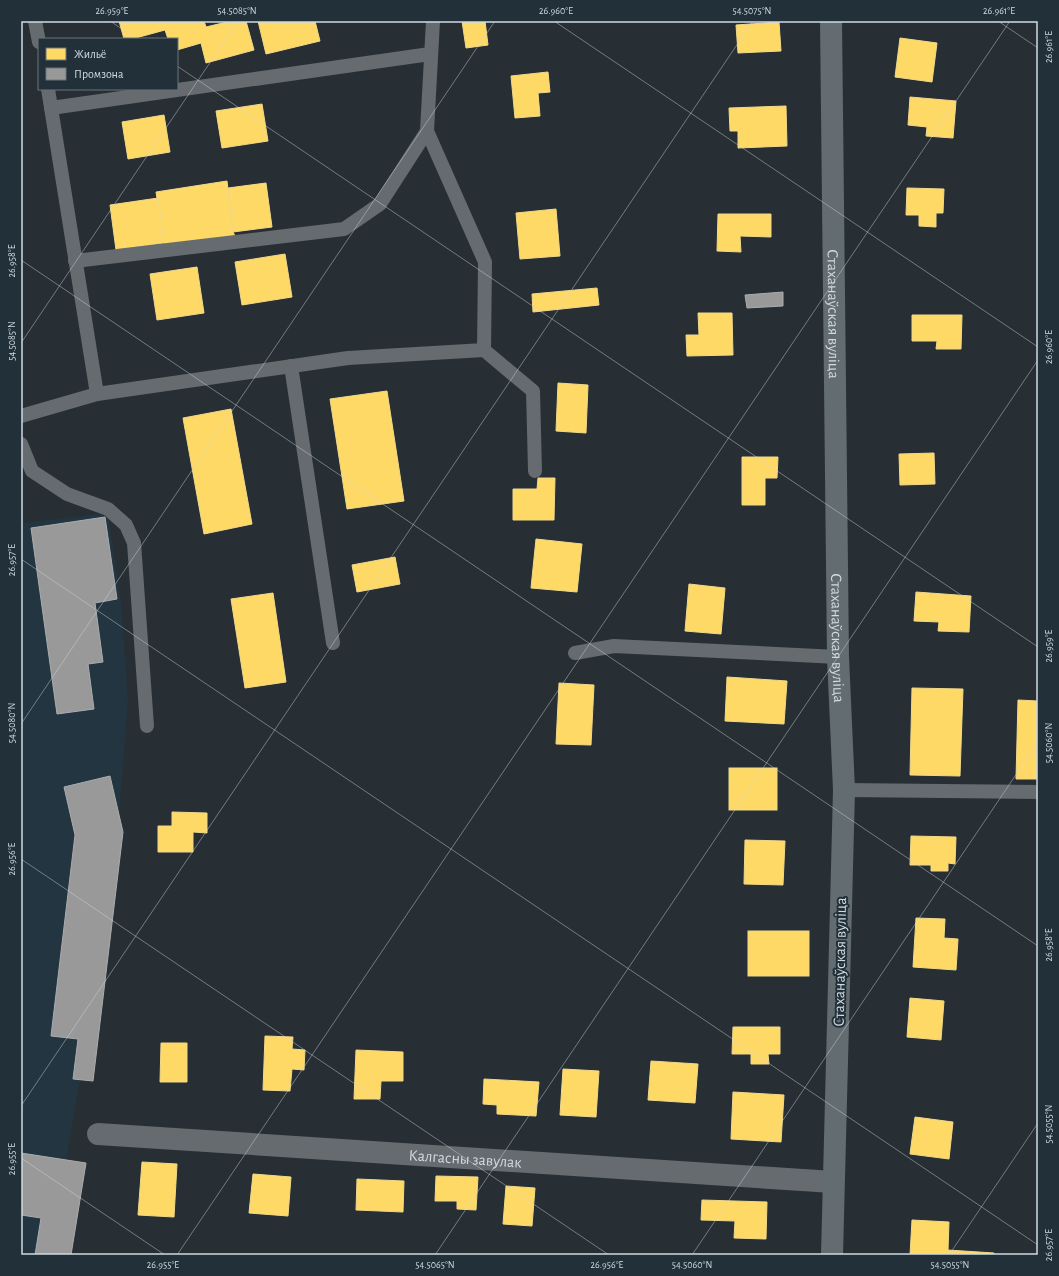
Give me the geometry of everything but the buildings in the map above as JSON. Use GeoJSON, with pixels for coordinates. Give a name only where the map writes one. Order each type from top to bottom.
{"type":"FeatureCollection","features":[{"type":"Feature","properties":{"kind":"street","name":"Стаханаўская вуліца"},"geometry":{"type":"LineString","coordinates":[[831,21],[838,657],[844,790],[832,1255]]}},
{"type":"Feature","properties":{"kind":"street","name":"Калгасны завулак"},"geometry":{"type":"LineString","coordinates":[[98,1134],[833,1182]]}},
{"type":"Feature","properties":{"kind":"lane"},"geometry":{"type":"LineString","coordinates":[[35,21],[38,38]]}},
{"type":"Feature","properties":{"kind":"lane"},"geometry":{"type":"LineString","coordinates":[[432,21],[427,131],[485,262],[484,350]]}},
{"type":"Feature","properties":{"kind":"lane"},"geometry":{"type":"LineString","coordinates":[[178,90],[430,54]]}},
{"type":"Feature","properties":{"kind":"lane"},"geometry":{"type":"LineString","coordinates":[[48,90],[98,394]]}},
{"type":"Feature","properties":{"kind":"lane"},"geometry":{"type":"LineString","coordinates":[[51,108],[177,90]]}},
{"type":"Feature","properties":{"kind":"lane"},"geometry":{"type":"LineString","coordinates":[[75,261],[344,229],[380,204],[427,131]]}},
{"type":"Feature","properties":{"kind":"lane"},"geometry":{"type":"LineString","coordinates":[[21,416],[98,394],[291,366],[348,358],[484,350],[533,391],[536,471]]}},
{"type":"Feature","properties":{"kind":"lane"},"geometry":{"type":"LineString","coordinates":[[291,366],[333,643]]}},
{"type":"Feature","properties":{"kind":"lane"},"geometry":{"type":"LineString","coordinates":[[21,444],[32,471],[67,494],[108,509],[126,525],[134,544],[147,726]]}},
{"type":"Feature","properties":{"kind":"lane"},"geometry":{"type":"LineString","coordinates":[[575,654],[614,646],[838,657]]}},
{"type":"Feature","properties":{"kind":"lane"},"geometry":{"type":"LineString","coordinates":[[844,790],[1038,792]]}},
{"type":"Feature","properties":{"kind":"shaded area"},"geometry":{"type":"Polygon","coordinates":[[[108,513],[121,604],[128,700],[119,815],[123,830],[93,1081],[80,1080],[66,1160],[86,1163],[71,1255],[21,1255],[21,523],[108,513]]]}}]}
